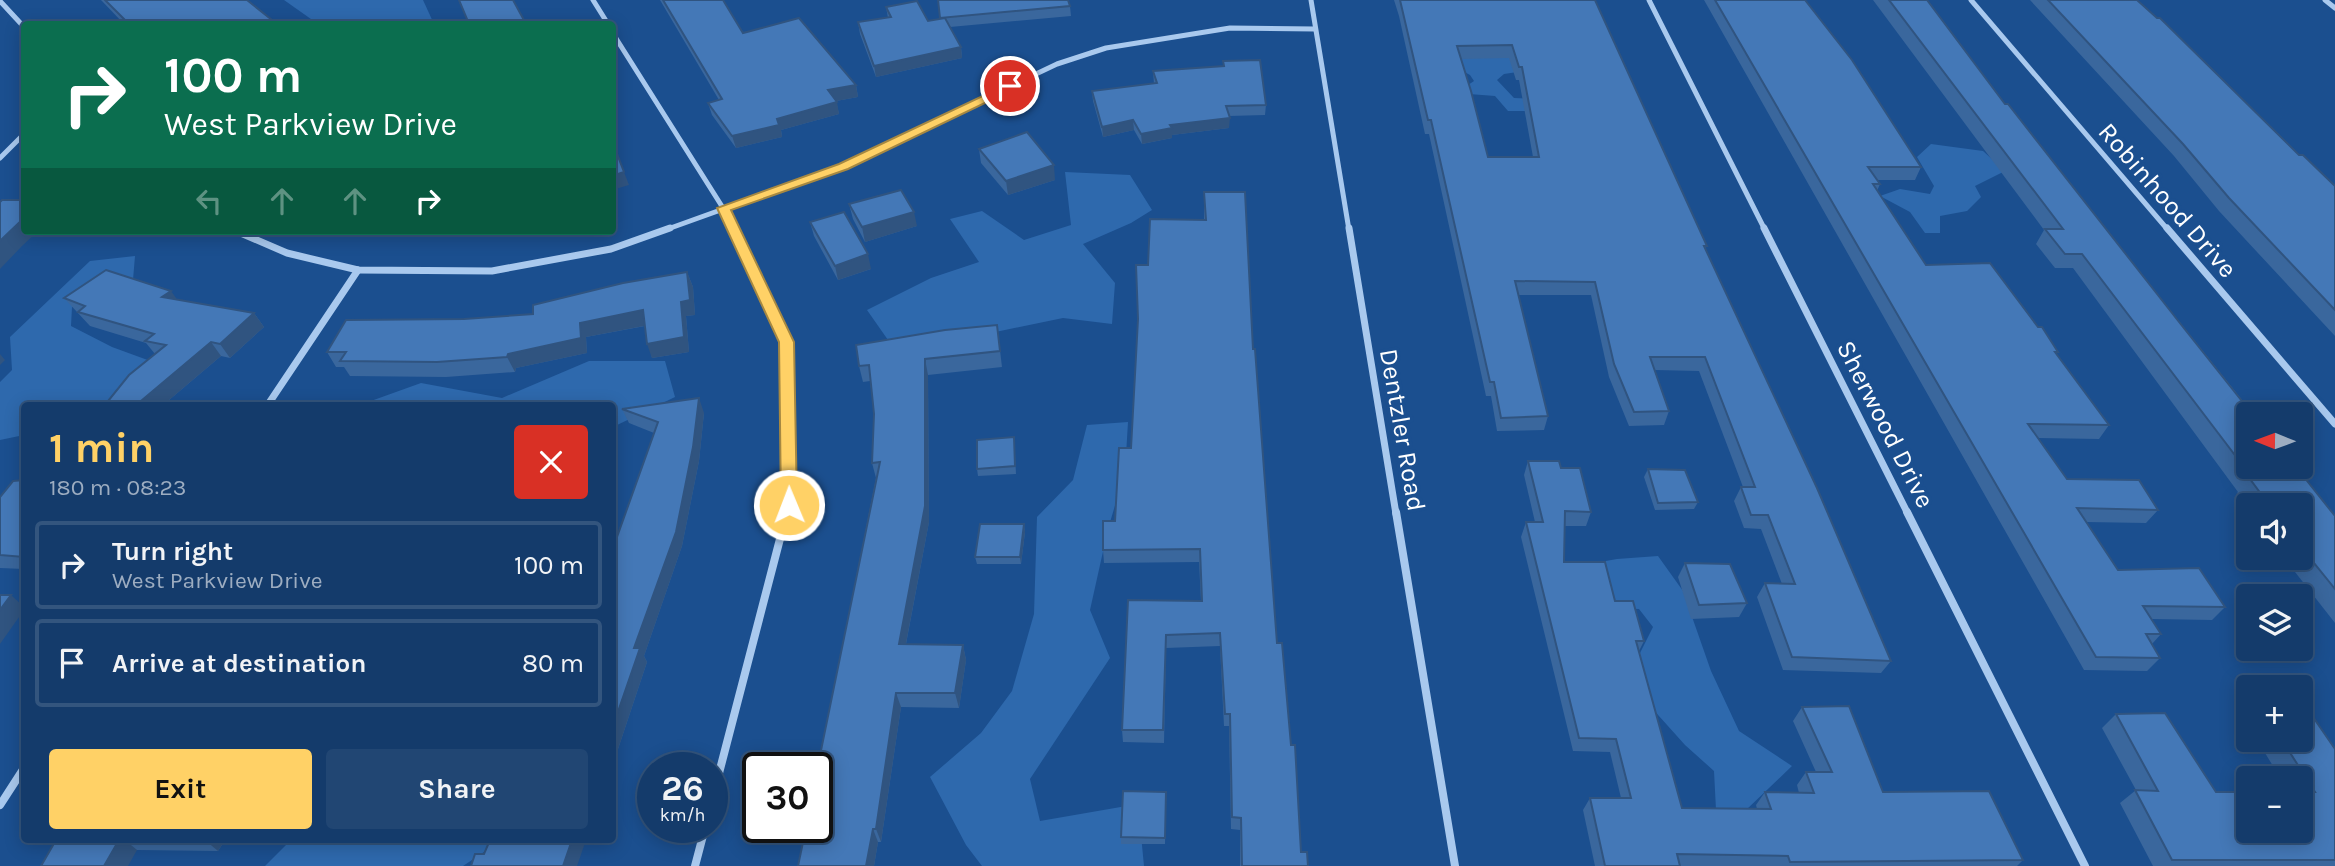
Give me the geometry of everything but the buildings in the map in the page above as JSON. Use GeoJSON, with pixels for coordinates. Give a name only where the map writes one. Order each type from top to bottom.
{"type":"FeatureCollection","features":[{"type":"Feature","properties":{"kind":"street"},"geometry":{"type":"LineString","coordinates":[[593,0],[606,21]]}},
{"type":"Feature","properties":{"kind":"street","name":"Dentzler Road"},"geometry":{"type":"LineString","coordinates":[[1311,0],[1455,866]]}},
{"type":"Feature","properties":{"kind":"street","name":"Sherwood Drive"},"geometry":{"type":"LineString","coordinates":[[1649,0],[2085,866]]}},
{"type":"Feature","properties":{"kind":"street","name":"Robinhood Drive"},"geometry":{"type":"LineString","coordinates":[[1971,0],[2335,424]]}},
{"type":"Feature","properties":{"kind":"street"},"geometry":{"type":"LineString","coordinates":[[2325,0],[2335,8]]}},
{"type":"Feature","properties":{"kind":"street"},"geometry":{"type":"LineString","coordinates":[[0,1],[21,24]]}},
{"type":"Feature","properties":{"kind":"street"},"geometry":{"type":"LineString","coordinates":[[245,235],[287,253],[358,270],[492,271],[611,249],[843,166],[1057,64],[1105,48],[1230,29],[1315,29]]}},
{"type":"Feature","properties":{"kind":"street"},"geometry":{"type":"LineString","coordinates":[[616,38],[723,208],[787,342],[789,505],[725,752]]}},
{"type":"Feature","properties":{"kind":"street"},"geometry":{"type":"LineString","coordinates":[[0,158],[21,137]]}},
{"type":"Feature","properties":{"kind":"street"},"geometry":{"type":"LineString","coordinates":[[270,402],[358,270]]}},
{"type":"Feature","properties":{"kind":"street"},"geometry":{"type":"LineString","coordinates":[[0,805],[21,773]]}},
{"type":"Feature","properties":{"kind":"street"},"geometry":{"type":"LineString","coordinates":[[695,866],[701,843]]}},
{"type":"Feature","properties":{"kind":"shaded area"},"geometry":{"type":"Polygon","coordinates":[[[284,0],[423,0],[433,21],[314,21],[284,0]]]}},
{"type":"Feature","properties":{"kind":"shaded area"},"geometry":{"type":"Polygon","coordinates":[[[1506,39],[1524,71],[1504,74],[1497,80],[1514,98],[1576,100],[1585,111],[1508,111],[1495,96],[1469,94],[1465,87],[1474,81],[1470,75],[1457,68],[1457,57],[1506,39]]]}},
{"type":"Feature","properties":{"kind":"shaded area"},"geometry":{"type":"Polygon","coordinates":[[[1931,144],[1983,151],[2005,171],[1975,186],[1981,197],[1967,211],[1940,216],[1940,233],[1925,233],[1910,212],[1880,196],[1900,189],[1930,194],[1934,186],[1917,157],[1931,144]]]}},
{"type":"Feature","properties":{"kind":"shaded area"},"geometry":{"type":"Polygon","coordinates":[[[1065,172],[1130,175],[1152,210],[1131,223],[1083,244],[1115,283],[1112,324],[1063,318],[981,335],[888,340],[867,310],[931,278],[979,262],[950,219],[982,211],[1024,240],[1071,225],[1065,172]]]}},
{"type":"Feature","properties":{"kind":"shaded area"},"geometry":{"type":"Polygon","coordinates":[[[135,256],[133,280],[72,307],[71,326],[112,347],[164,366],[133,402],[21,402],[21,436],[0,440],[0,382],[12,370],[10,337],[90,261],[135,256]]]}},
{"type":"Feature","properties":{"kind":"shaded area"},"geometry":{"type":"Polygon","coordinates":[[[589,361],[665,361],[675,397],[616,426],[616,402],[368,402],[421,383],[502,398],[589,361]]]}},
{"type":"Feature","properties":{"kind":"shaded area"},"geometry":{"type":"Polygon","coordinates":[[[1128,422],[1125,472],[1108,529],[1090,610],[1110,658],[1030,779],[1040,821],[1138,804],[1144,866],[982,866],[966,845],[930,777],[981,733],[1012,691],[1034,614],[1037,517],[1073,480],[1087,425],[1128,422]]]}},
{"type":"Feature","properties":{"kind":"shaded area"},"geometry":{"type":"Polygon","coordinates":[[[1658,556],[1683,591],[1711,671],[1739,731],[1792,766],[1746,810],[1716,810],[1714,771],[1685,745],[1650,706],[1638,657],[1653,627],[1639,609],[1581,607],[1572,567],[1617,559],[1658,556]]]}},
{"type":"Feature","properties":{"kind":"shaded area"},"geometry":{"type":"Polygon","coordinates":[[[288,843],[498,843],[463,866],[265,866],[288,843]]]}},
{"type":"Feature","properties":{"kind":"route"},"geometry":{"type":"LineString","coordinates":[[789,505],[787,342],[723,208],[843,166],[1010,86]]}}]}
